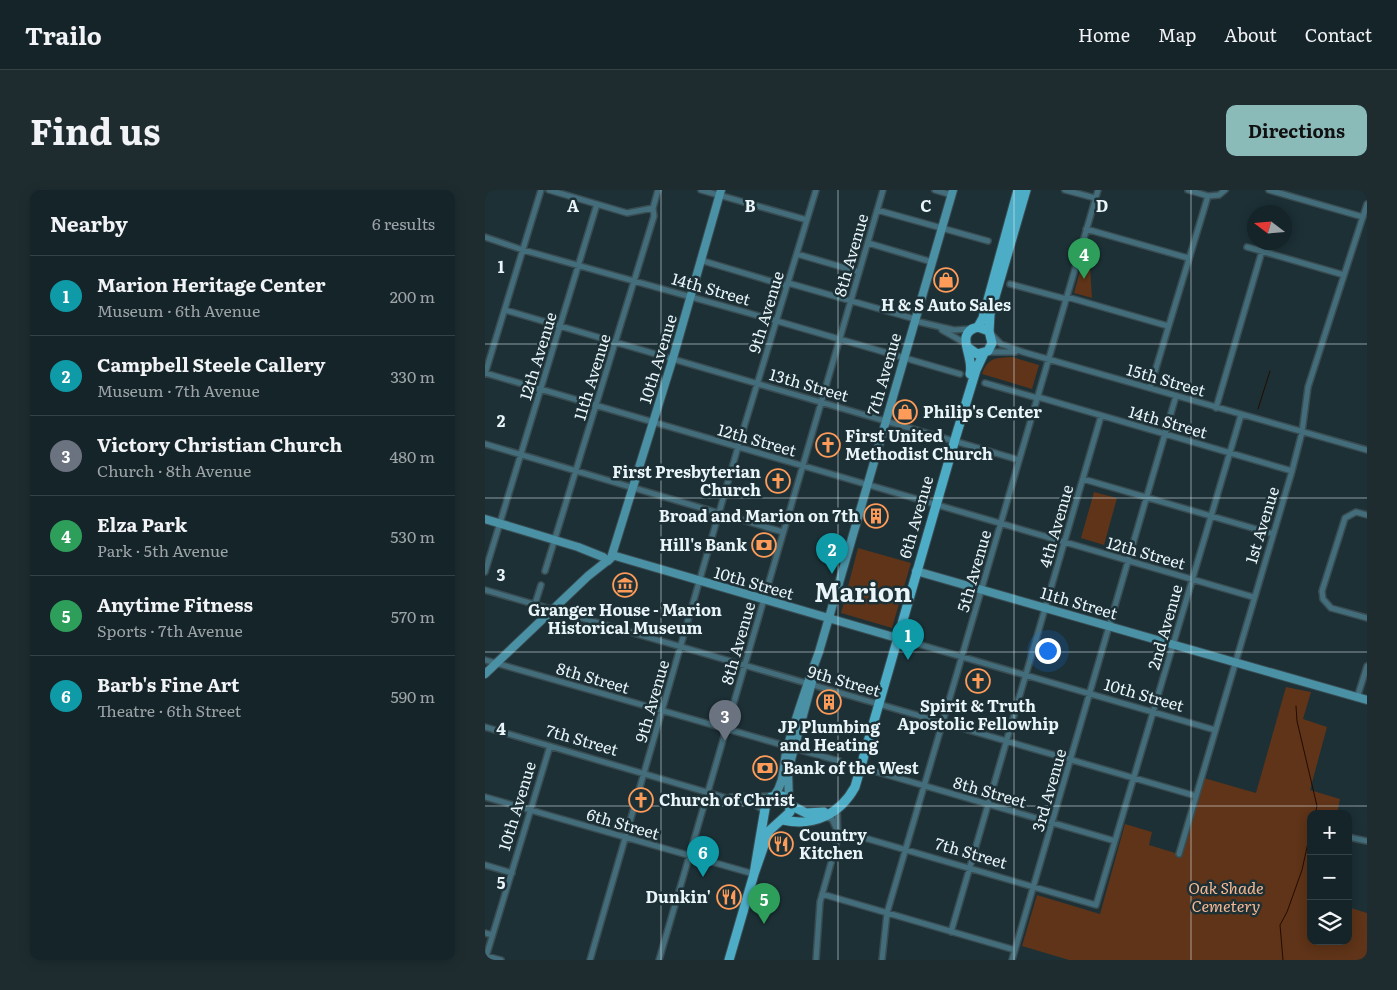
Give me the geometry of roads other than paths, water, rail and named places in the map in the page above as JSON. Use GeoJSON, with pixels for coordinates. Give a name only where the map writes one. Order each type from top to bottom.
{"type":"FeatureCollection","features":[{"type":"Feature","properties":{"kind":"main road"},"geometry":{"type":"LineString","coordinates":[[1018,190],[983,318],[967,334],[966,345],[974,353],[985,353],[992,343],[990,314],[1026,190]]}},
{"type":"Feature","properties":{"kind":"main road"},"geometry":{"type":"LineString","coordinates":[[974,328],[990,333]]}},
{"type":"Feature","properties":{"kind":"main road","name":"6th Avenue"},"geometry":{"type":"LineString","coordinates":[[961,418],[972,368],[966,345]]}},
{"type":"Feature","properties":{"kind":"main road","name":"6th Avenue"},"geometry":{"type":"LineString","coordinates":[[830,812],[855,786],[975,370],[985,353]]}},
{"type":"Feature","properties":{"kind":"main road"},"geometry":{"type":"LineString","coordinates":[[729,960],[764,839],[766,803],[774,796],[784,797],[790,803],[811,814],[830,812]]}},
{"type":"Feature","properties":{"kind":"main road"},"geometry":{"type":"LineString","coordinates":[[764,839],[790,812],[790,803]]}},
{"type":"Feature","properties":{"kind":"main road"},"geometry":{"type":"LineString","coordinates":[[766,812],[773,820],[808,822],[830,812]]}},
{"type":"Feature","properties":{"kind":"street"},"geometry":{"type":"LineString","coordinates":[[485,373],[541,190]]}},
{"type":"Feature","properties":{"kind":"street"},"geometry":{"type":"LineString","coordinates":[[549,190],[627,212],[653,208]]}},
{"type":"Feature","properties":{"kind":"street","name":"11th Avenue"},"geometry":{"type":"LineString","coordinates":[[545,571],[654,216],[653,208],[658,190]]}},
{"type":"Feature","properties":{"kind":"street"},"geometry":{"type":"LineString","coordinates":[[701,190],[720,193],[807,220]]}},
{"type":"Feature","properties":{"kind":"street","name":"9th Avenue"},"geometry":{"type":"LineString","coordinates":[[590,960],[738,447],[816,190]]}},
{"type":"Feature","properties":{"kind":"street","name":"8th Avenue"},"geometry":{"type":"LineString","coordinates":[[659,960],[883,190]]}},
{"type":"Feature","properties":{"kind":"street"},"geometry":{"type":"LineString","coordinates":[[935,190],[952,192]]}},
{"type":"Feature","properties":{"kind":"street"},"geometry":{"type":"LineString","coordinates":[[1065,190],[1095,198]]}},
{"type":"Feature","properties":{"kind":"street","name":"5th Avenue"},"geometry":{"type":"LineString","coordinates":[[882,960],[887,913],[1098,190]]}},
{"type":"Feature","properties":{"kind":"street"},"geometry":{"type":"LineString","coordinates":[[1188,190],[1208,196],[1219,195],[1225,190]]}},
{"type":"Feature","properties":{"kind":"street"},"geometry":{"type":"LineString","coordinates":[[1269,190],[1363,217]]}},
{"type":"Feature","properties":{"kind":"street","name":"7th Avenue"},"geometry":{"type":"LineString","coordinates":[[774,796],[782,784],[809,684],[952,192]]}},
{"type":"Feature","properties":{"kind":"street","name":"10th Avenue"},"geometry":{"type":"LineString","coordinates":[[485,674],[607,556],[633,488],[673,358],[699,260],[720,193]]}},
{"type":"Feature","properties":{"kind":"street"},"geometry":{"type":"LineString","coordinates":[[1150,388],[1208,196]]}},
{"type":"Feature","properties":{"kind":"street","name":"12th Avenue"},"geometry":{"type":"LineString","coordinates":[[485,572],[597,204]]}},
{"type":"Feature","properties":{"kind":"street","name":"1st Avenue"},"geometry":{"type":"LineString","coordinates":[[1179,854],[1253,597],[1292,471],[1302,432],[1308,387],[1367,204]]}},
{"type":"Feature","properties":{"kind":"street"},"geometry":{"type":"LineString","coordinates":[[877,210],[988,241]]}},
{"type":"Feature","properties":{"kind":"street"},"geometry":{"type":"LineString","coordinates":[[1087,229],[1188,258]]}},
{"type":"Feature","properties":{"kind":"street","name":"14th Street"},"geometry":{"type":"LineString","coordinates":[[485,237],[523,250],[776,320],[959,374]]}},
{"type":"Feature","properties":{"kind":"street"},"geometry":{"type":"LineString","coordinates":[[868,244],[932,262]]}},
{"type":"Feature","properties":{"kind":"street"},"geometry":{"type":"LineString","coordinates":[[1259,250],[1344,274]]}},
{"type":"Feature","properties":{"kind":"street"},"geometry":{"type":"LineString","coordinates":[[1216,408],[1263,251]]}},
{"type":"Feature","properties":{"kind":"street"},"geometry":{"type":"LineString","coordinates":[[797,254],[859,272]]}},
{"type":"Feature","properties":{"kind":"street"},"geometry":{"type":"LineString","coordinates":[[699,260],[915,320],[935,327],[966,345]]}},
{"type":"Feature","properties":{"kind":"street"},"geometry":{"type":"LineString","coordinates":[[1010,284],[1168,326]]}},
{"type":"Feature","properties":{"kind":"street","name":"13th Street"},"geometry":{"type":"LineString","coordinates":[[505,310],[1019,460]]}},
{"type":"Feature","properties":{"kind":"street"},"geometry":{"type":"LineString","coordinates":[[935,327],[974,328]]}},
{"type":"Feature","properties":{"kind":"street","name":"15th Street"},"geometry":{"type":"LineString","coordinates":[[990,333],[1001,344],[1023,352],[1367,450]]}},
{"type":"Feature","properties":{"kind":"street","name":"15th Street"},"geometry":{"type":"LineString","coordinates":[[985,353],[999,350],[1023,352]]}},
{"type":"Feature","properties":{"kind":"street","name":"12th Street"},"geometry":{"type":"LineString","coordinates":[[485,373],[1253,597]]}},
{"type":"Feature","properties":{"kind":"street","name":"14th Street"},"geometry":{"type":"LineString","coordinates":[[985,383],[1292,471]]}},
{"type":"Feature","properties":{"kind":"street","name":"3rd Avenue"},"geometry":{"type":"LineString","coordinates":[[1012,960],[1176,396]]}},
{"type":"Feature","properties":{"kind":"street","name":"2nd Avenue"},"geometry":{"type":"LineString","coordinates":[[1096,905],[1241,415]]}},
{"type":"Feature","properties":{"kind":"street","name":"4th Avenue"},"geometry":{"type":"LineString","coordinates":[[951,932],[1101,416]]}},
{"type":"Feature","properties":{"kind":"street"},"geometry":{"type":"LineString","coordinates":[[485,444],[783,532]]}},
{"type":"Feature","properties":{"kind":"street"},"geometry":{"type":"LineString","coordinates":[[1083,478],[1210,517],[1273,534]]}},
{"type":"Feature","properties":{"kind":"street"},"geometry":{"type":"LineString","coordinates":[[1367,515],[1356,512],[1345,518],[1322,591],[1323,599],[1331,608],[1367,618]]}},
{"type":"Feature","properties":{"kind":"street","name":"10th Street"},"geometry":{"type":"LineString","coordinates":[[485,520],[1215,730]]}},
{"type":"Feature","properties":{"kind":"street","name":"11th Street"},"geometry":{"type":"LineString","coordinates":[[916,571],[1367,700]]}},
{"type":"Feature","properties":{"kind":"street"},"geometry":{"type":"LineString","coordinates":[[535,604],[541,585]]}},
{"type":"Feature","properties":{"kind":"street","name":"9th Street"},"geometry":{"type":"LineString","coordinates":[[485,590],[1195,796]]}},
{"type":"Feature","properties":{"kind":"street","name":"8th Street"},"geometry":{"type":"LineString","coordinates":[[485,660],[839,761]]}},
{"type":"Feature","properties":{"kind":"street"},"geometry":{"type":"LineString","coordinates":[[1357,698],[1367,666]]}},
{"type":"Feature","properties":{"kind":"street","name":"7th Street"},"geometry":{"type":"LineString","coordinates":[[485,728],[708,792],[753,803],[766,812]]}},
{"type":"Feature","properties":{"kind":"street","name":"10th Avenue"},"geometry":{"type":"LineString","coordinates":[[486,958],[550,746]]}},
{"type":"Feature","properties":{"kind":"street","name":"7th Avenue"},"geometry":{"type":"LineString","coordinates":[[790,803],[787,777],[791,747]]}},
{"type":"Feature","properties":{"kind":"street","name":"8th Street"},"geometry":{"type":"LineString","coordinates":[[859,767],[1115,841]]}},
{"type":"Feature","properties":{"kind":"street","name":"7th Street"},"geometry":{"type":"LineString","coordinates":[[728,797],[774,796]]}},
{"type":"Feature","properties":{"kind":"street","name":"6th Street"},"geometry":{"type":"LineString","coordinates":[[485,797],[754,874]]}},
{"type":"Feature","properties":{"kind":"street"},"geometry":{"type":"LineString","coordinates":[[830,812],[838,833]]}},
{"type":"Feature","properties":{"kind":"street"},"geometry":{"type":"LineString","coordinates":[[816,960],[822,894],[836,847],[838,833],[830,812]]}},
{"type":"Feature","properties":{"kind":"street","name":"7th Street"},"geometry":{"type":"LineString","coordinates":[[838,833],[844,832],[1096,905]]}},
{"type":"Feature","properties":{"kind":"street"},"geometry":{"type":"LineString","coordinates":[[1352,838],[1367,841]]}},
{"type":"Feature","properties":{"kind":"street"},"geometry":{"type":"LineString","coordinates":[[485,865],[512,873]]}},
{"type":"Feature","properties":{"kind":"street"},"geometry":{"type":"LineString","coordinates":[[822,894],[1015,950]]}},
{"type":"Feature","properties":{"kind":"street"},"geometry":{"type":"LineString","coordinates":[[485,933],[493,935]]}},
{"type":"Feature","properties":{"kind":"street"},"geometry":{"type":"LineString","coordinates":[[486,958],[501,960]]}},
{"type":"Feature","properties":{"kind":"waterway"},"geometry":{"type":"LineString","coordinates":[[1258,409],[1270,371]]}},
{"type":"Feature","properties":{"kind":"waterway"},"geometry":{"type":"LineString","coordinates":[[1296,706],[1297,721],[1317,806],[1316,810]]}},
{"type":"Feature","properties":{"kind":"waterway"},"geometry":{"type":"LineString","coordinates":[[1283,960],[1280,925],[1287,912],[1302,870],[1307,847]]}},
{"type":"Feature","properties":{"kind":"place","name":"Elza Park"},"geometry":{"type":"Point","coordinates":[1084,279]}},
{"type":"Feature","properties":{"kind":"place","name":"H & S Auto Sales"},"geometry":{"type":"Point","coordinates":[946,280]}},
{"type":"Feature","properties":{"kind":"place","name":"Philip's Center"},"geometry":{"type":"Point","coordinates":[905,412]}},
{"type":"Feature","properties":{"kind":"place","name":"First United Methodist Church"},"geometry":{"type":"Point","coordinates":[828,445]}},
{"type":"Feature","properties":{"kind":"place","name":"First Presbyterian Church"},"geometry":{"type":"Point","coordinates":[778,481]}},
{"type":"Feature","properties":{"kind":"place","name":"Broad and Marion on 7th"},"geometry":{"type":"Point","coordinates":[876,516]}},
{"type":"Feature","properties":{"kind":"place","name":"Hill's Bank"},"geometry":{"type":"Point","coordinates":[764,545]}},
{"type":"Feature","properties":{"kind":"place","name":"Campbell Steele Callery"},"geometry":{"type":"Point","coordinates":[832,574]}},
{"type":"Feature","properties":{"kind":"place","name":"Granger House - Marion Historical Museum"},"geometry":{"type":"Point","coordinates":[625,585]}},
{"type":"Feature","properties":{"kind":"place","name":"Marion Heritage Center"},"geometry":{"type":"Point","coordinates":[908,660]}},
{"type":"Feature","properties":{"kind":"place","name":"Spirit & Truth Apostolic Fellowhip"},"geometry":{"type":"Point","coordinates":[978,681]}},
{"type":"Feature","properties":{"kind":"place","name":"JP Plumbing and Heating"},"geometry":{"type":"Point","coordinates":[829,702]}},
{"type":"Feature","properties":{"kind":"place","name":"Victory Christian Church"},"geometry":{"type":"Point","coordinates":[725,741]}},
{"type":"Feature","properties":{"kind":"place","name":"Bank of the West"},"geometry":{"type":"Point","coordinates":[765,768]}},
{"type":"Feature","properties":{"kind":"place","name":"Church of Christ"},"geometry":{"type":"Point","coordinates":[641,800]}},
{"type":"Feature","properties":{"kind":"place","name":"Country Kitchen"},"geometry":{"type":"Point","coordinates":[781,844]}},
{"type":"Feature","properties":{"kind":"place","name":"Barb's Fine Art"},"geometry":{"type":"Point","coordinates":[703,877]}},
{"type":"Feature","properties":{"kind":"place","name":"Dunkin'"},"geometry":{"type":"Point","coordinates":[729,897]}},
{"type":"Feature","properties":{"kind":"place","name":"Anytime Fitness"},"geometry":{"type":"Point","coordinates":[764,924]}},
{"type":"Feature","properties":{"kind":"district","name":"Marion"},"geometry":{"type":"Point","coordinates":[863,593]}},
{"type":"Feature","properties":{"kind":"park label","name":"Oak Shade Cemetery"},"geometry":{"type":"Point","coordinates":[1226,897]}}]}
